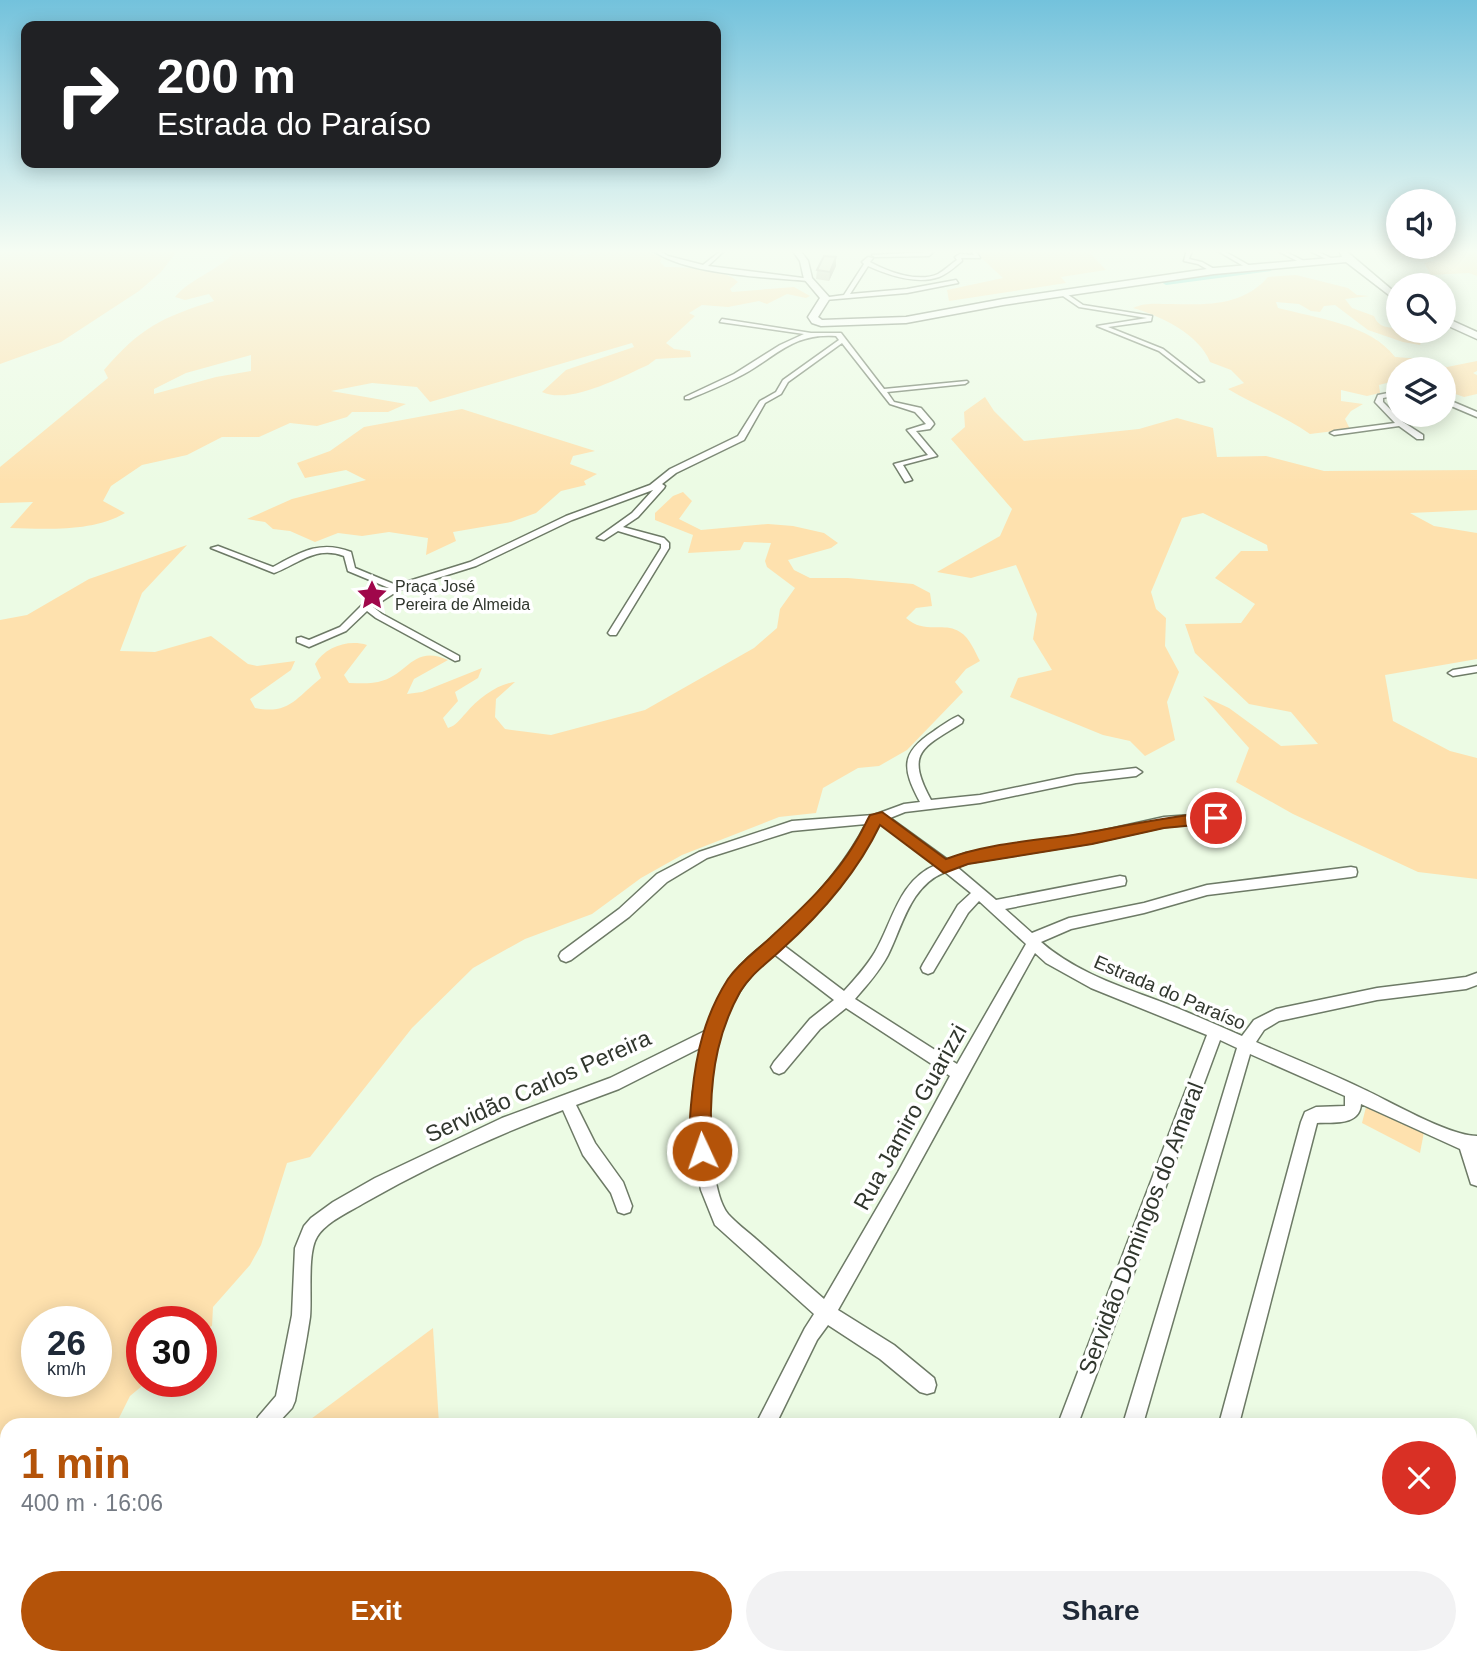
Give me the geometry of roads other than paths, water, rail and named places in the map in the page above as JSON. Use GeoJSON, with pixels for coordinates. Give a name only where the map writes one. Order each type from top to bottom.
{"type":"FeatureCollection","features":[{"type":"Feature","properties":{"kind":"street"},"geometry":{"type":"LineString","coordinates":[[744,328],[799,338]]}},
{"type":"Feature","properties":{"kind":"street"},"geometry":{"type":"LineString","coordinates":[[791,328],[816,329],[841,337],[895,404],[918,410],[930,424],[911,430],[933,456],[898,464],[908,481]]}},
{"type":"Feature","properties":{"kind":"street"},"geometry":{"type":"LineString","coordinates":[[687,398],[749,369],[770,353],[821,328]]}},
{"type":"Feature","properties":{"kind":"street"},"geometry":{"type":"LineString","coordinates":[[301,639],[309,644],[343,629],[366,606],[396,588],[473,564],[569,518],[638,494],[741,438],[762,402],[779,393],[785,381],[841,337],[845,328]]}},
{"type":"Feature","properties":{"kind":"street"},"geometry":{"type":"LineString","coordinates":[[1105,328],[1161,350],[1200,381]]}},
{"type":"Feature","properties":{"kind":"street"},"geometry":{"type":"LineString","coordinates":[[1460,328],[1477,336]]}},
{"type":"Feature","properties":{"kind":"street"},"geometry":{"type":"LineString","coordinates":[[882,391],[965,382]]}},
{"type":"Feature","properties":{"kind":"street"},"geometry":{"type":"LineString","coordinates":[[1386,396],[1378,398],[1386,407]]}},
{"type":"Feature","properties":{"kind":"street"},"geometry":{"type":"LineString","coordinates":[[1456,405],[1477,415]]}},
{"type":"Feature","properties":{"kind":"street"},"geometry":{"type":"LineString","coordinates":[[1334,433],[1386,426]]}},
{"type":"Feature","properties":{"kind":"street"},"geometry":{"type":"LineString","coordinates":[[1405,427],[1420,437]]}},
{"type":"Feature","properties":{"kind":"street"},"geometry":{"type":"LineString","coordinates":[[601,538],[618,528],[649,501],[665,477]]}},
{"type":"Feature","properties":{"kind":"street"},"geometry":{"type":"LineString","coordinates":[[613,633],[665,548],[665,543],[661,540],[618,528]]}},
{"type":"Feature","properties":{"kind":"street"},"geometry":{"type":"LineString","coordinates":[[215,548],[272,570],[310,552],[333,548],[348,554],[351,569],[396,588]]}},
{"type":"Feature","properties":{"kind":"street"},"geometry":{"type":"LineString","coordinates":[[366,606],[455,658]]}},
{"type":"Feature","properties":{"kind":"street"},"geometry":{"type":"LineString","coordinates":[[1453,673],[1477,669]]}},
{"type":"Feature","properties":{"kind":"street"},"geometry":{"type":"LineString","coordinates":[[928,806],[913,780],[910,766],[912,756],[924,742],[958,720]]}},
{"type":"Feature","properties":{"kind":"street"},"geometry":{"type":"LineString","coordinates":[[566,956],[624,913],[662,878],[703,856],[792,826],[878,818],[897,810],[1136,772]]}},
{"type":"Feature","properties":{"kind":"street"},"geometry":{"type":"LineString","coordinates":[[779,1067],[815,1024],[845,1000],[882,953],[908,895],[920,880],[966,858],[1092,838],[1164,822],[1235,816]]}},
{"type":"Feature","properties":{"kind":"street"},"geometry":{"type":"LineString","coordinates":[[878,818],[852,862],[774,946],[746,969],[735,985],[710,1035],[700,1112],[702,1151],[713,1203],[727,1227],[826,1313],[901,1362],[927,1385]]}},
{"type":"Feature","properties":{"kind":"street","name":"Estrada do Paraíso"},"geometry":{"type":"LineString","coordinates":[[878,818],[994,906],[1051,959],[1096,984],[1172,1013],[1353,1092],[1434,1131],[1472,1144]]}},
{"type":"Feature","properties":{"kind":"street"},"geometry":{"type":"LineString","coordinates":[[1033,941],[1069,924],[1207,891],[1351,872]]}},
{"type":"Feature","properties":{"kind":"street"},"geometry":{"type":"LineString","coordinates":[[994,906],[1121,881]]}},
{"type":"Feature","properties":{"kind":"street"},"geometry":{"type":"LineString","coordinates":[[928,968],[964,909],[978,894]]}},
{"type":"Feature","properties":{"kind":"street","name":"Rua Jamiro Guarizzi"},"geometry":{"type":"LineString","coordinates":[[826,1313],[904,1178],[1033,941]]}},
{"type":"Feature","properties":{"kind":"street"},"geometry":{"type":"LineString","coordinates":[[774,946],[845,1000],[959,1074]]}},
{"type":"Feature","properties":{"kind":"street"},"geometry":{"type":"LineString","coordinates":[[1135,1418],[1169,1311],[1198,1195],[1245,1045],[1259,1025],[1276,1015],[1377,994],[1466,983],[1477,979]]}},
{"type":"Feature","properties":{"kind":"street","name":"Servidão Domingos do Amaral"},"geometry":{"type":"LineString","coordinates":[[1070,1418],[1119,1290],[1154,1187],[1215,1032]]}},
{"type":"Feature","properties":{"kind":"street","name":"Servidão Carlos Pereira"},"geometry":{"type":"LineString","coordinates":[[270,1418],[285,1401],[301,1315],[304,1248],[310,1232],[317,1224],[338,1208],[381,1184],[468,1142],[508,1123],[614,1084],[710,1035]]}},
{"type":"Feature","properties":{"kind":"street"},"geometry":{"type":"LineString","coordinates":[[1231,1418],[1309,1122],[1311,1117],[1316,1115],[1349,1113],[1353,1109],[1353,1092]]}},
{"type":"Feature","properties":{"kind":"street"},"geometry":{"type":"LineString","coordinates":[[568,1103],[589,1149],[617,1188],[624,1206]]}},
{"type":"Feature","properties":{"kind":"street"},"geometry":{"type":"LineString","coordinates":[[1472,1144],[1477,1178]]}},
{"type":"Feature","properties":{"kind":"street"},"geometry":{"type":"LineString","coordinates":[[769,1418],[811,1334],[826,1313]]}},
{"type":"Feature","properties":{"kind":"place","name":"Praça José Pereira de Almeida"},"geometry":{"type":"Point","coordinates":[372,595]}}]}
